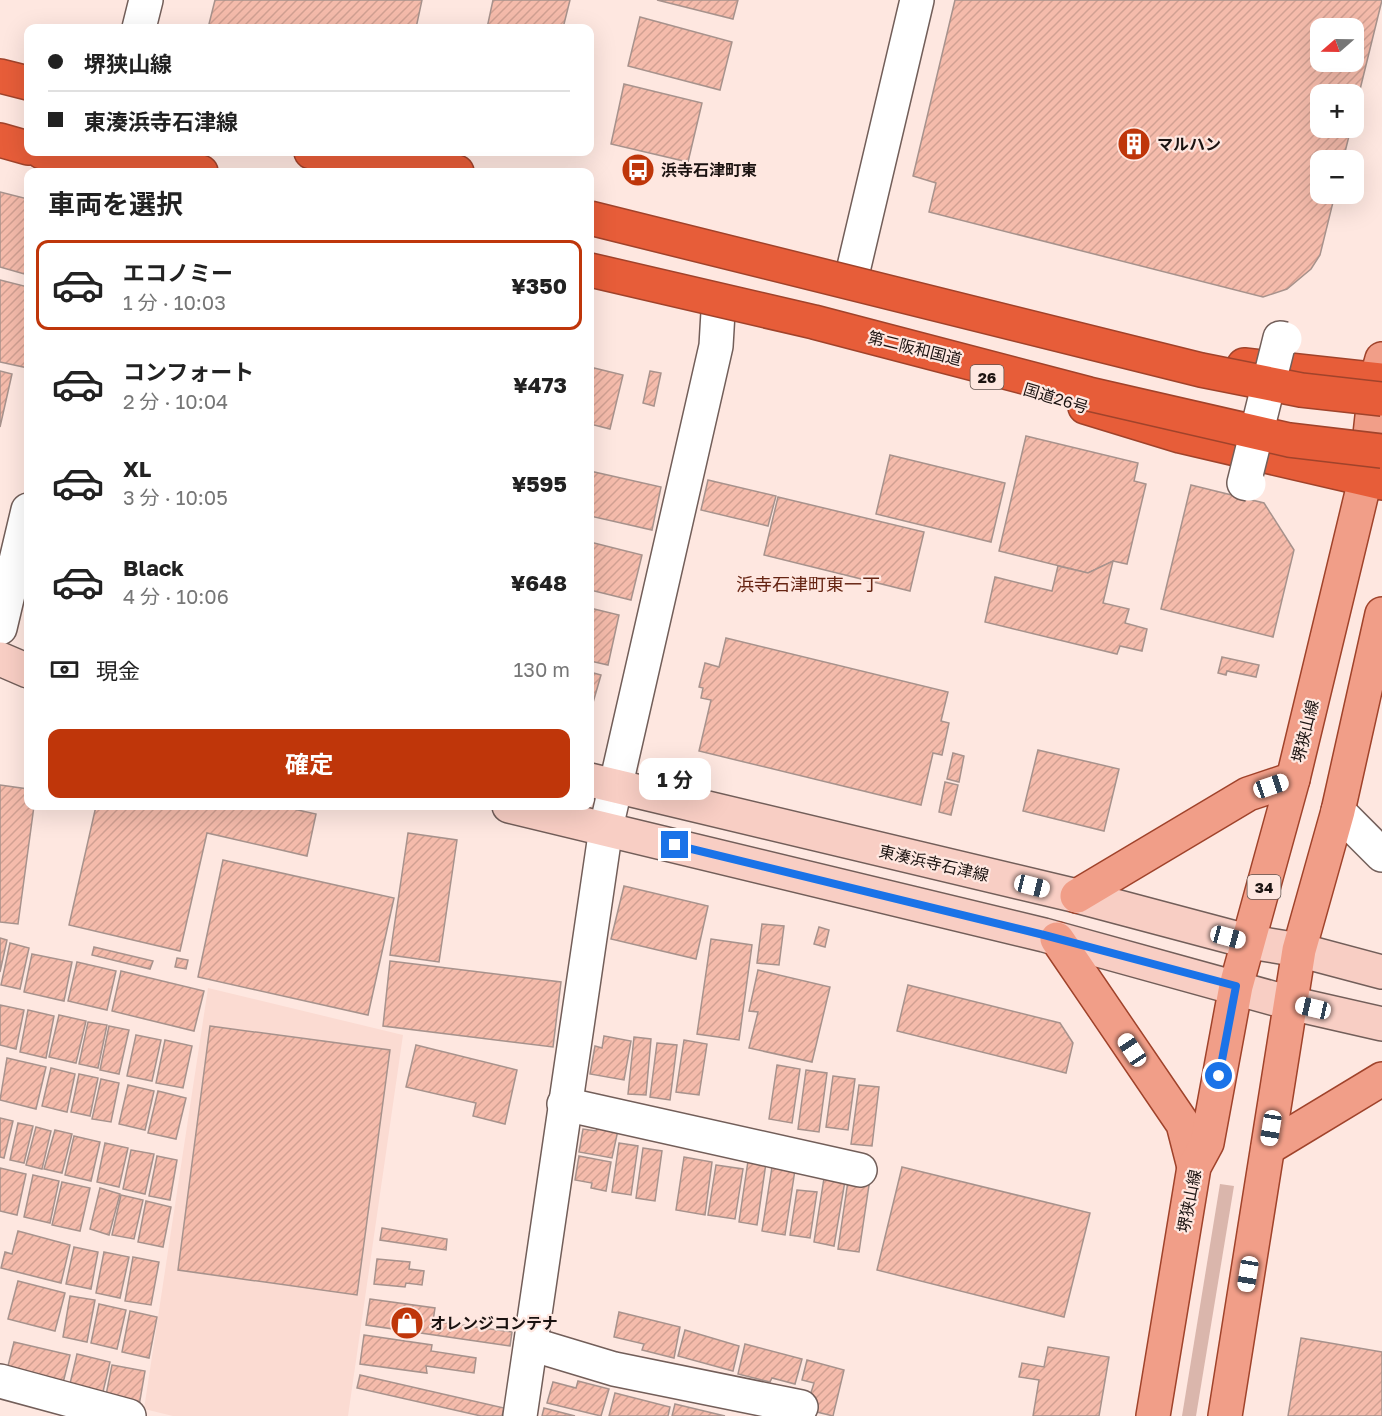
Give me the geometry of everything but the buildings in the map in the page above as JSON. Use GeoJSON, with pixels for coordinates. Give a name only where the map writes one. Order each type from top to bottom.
{"type":"FeatureCollection","features":[{"type":"Feature","properties":{"kind":"highway"},"geometry":{"type":"LineString","coordinates":[[0,60],[24,65]]}},
{"type":"Feature","properties":{"kind":"highway"},"geometry":{"type":"LineString","coordinates":[[0,76],[24,82]]}},
{"type":"Feature","properties":{"kind":"highway"},"geometry":{"type":"LineString","coordinates":[[0,122],[24,128]]}},
{"type":"Feature","properties":{"kind":"highway"},"geometry":{"type":"LineString","coordinates":[[0,140],[24,147]]}},
{"type":"Feature","properties":{"kind":"highway"},"geometry":{"type":"LineString","coordinates":[[61,156],[115,167],[132,168]]}},
{"type":"Feature","properties":{"kind":"highway"},"geometry":{"type":"LineString","coordinates":[[329,156],[381,168]]}},
{"type":"Feature","properties":{"kind":"highway"},"geometry":{"type":"LineString","coordinates":[[391,156],[440,168]]}},
{"type":"Feature","properties":{"kind":"highway"},"geometry":{"type":"LineString","coordinates":[[594,207],[1203,360],[1380,380]]}},
{"type":"Feature","properties":{"kind":"highway"},"geometry":{"type":"LineString","coordinates":[[594,219],[1202,370],[1301,390],[1380,380]]}},
{"type":"Feature","properties":{"kind":"highway","name":"第二阪和国道"},"geometry":{"type":"LineString","coordinates":[[594,271],[814,322],[1089,394],[1289,440],[1382,451]]}},
{"type":"Feature","properties":{"kind":"highway","name":"国道26号"},"geometry":{"type":"LineString","coordinates":[[594,286],[718,312],[966,371],[1180,436],[1373,481]]}},
{"type":"Feature","properties":{"kind":"main road","name":"堺狭山線"},"geometry":{"type":"LineString","coordinates":[[1153,1416],[1194,1167],[1207,1143],[1236,986],[1250,942],[1373,481],[1380,380]]}},
{"type":"Feature","properties":{"kind":"main road"},"geometry":{"type":"LineString","coordinates":[[1225,1416],[1299,950],[1338,811],[1382,614]]}},
{"type":"Feature","properties":{"kind":"main road"},"geometry":{"type":"LineString","coordinates":[[1077,896],[1248,794],[1293,779]]}},
{"type":"Feature","properties":{"kind":"main road"},"geometry":{"type":"LineString","coordinates":[[1057,939],[1183,1124],[1194,1167]]}},
{"type":"Feature","properties":{"kind":"main road"},"geometry":{"type":"LineString","coordinates":[[1268,1148],[1382,1078]]}},
{"type":"Feature","properties":{"kind":"street"},"geometry":{"type":"LineString","coordinates":[[140,24],[146,0]]}},
{"type":"Feature","properties":{"kind":"street"},"geometry":{"type":"LineString","coordinates":[[853,271],[917,0]]}},
{"type":"Feature","properties":{"kind":"street"},"geometry":{"type":"LineString","coordinates":[[520,1416],[606,828],[602,783],[716,346],[718,312]]}},
{"type":"Feature","properties":{"kind":"street"},"geometry":{"type":"LineString","coordinates":[[1249,484],[1244,483],[1280,338],[1285,339]]}},
{"type":"Feature","properties":{"kind":"street"},"geometry":{"type":"LineString","coordinates":[[0,628],[24,527]]}},
{"type":"Feature","properties":{"kind":"street"},"geometry":{"type":"LineString","coordinates":[[0,657],[24,656]]}},
{"type":"Feature","properties":{"kind":"street"},"geometry":{"type":"LineString","coordinates":[[0,657],[24,669]]}},
{"type":"Feature","properties":{"kind":"street","name":"東湊浜寺石津線"},"geometry":{"type":"LineString","coordinates":[[602,783],[1077,896],[1250,942],[1299,950],[1382,972]]}},
{"type":"Feature","properties":{"kind":"street"},"geometry":{"type":"LineString","coordinates":[[527,810],[1057,939],[1236,986],[1290,1003],[1382,1024]]}},
{"type":"Feature","properties":{"kind":"street"},"geometry":{"type":"LineString","coordinates":[[1338,811],[1382,855]]}},
{"type":"Feature","properties":{"kind":"street"},"geometry":{"type":"LineString","coordinates":[[564,1104],[860,1170]]}},
{"type":"Feature","properties":{"kind":"street"},"geometry":{"type":"LineString","coordinates":[[531,1344],[614,1369],[801,1407]]}},
{"type":"Feature","properties":{"kind":"street"},"geometry":{"type":"LineString","coordinates":[[0,1381],[129,1416]]}},
{"type":"Feature","properties":{"kind":"shaded area"},"geometry":{"type":"Polygon","coordinates":[[[208,988],[403,1035],[348,1416],[173,1416],[144,1409],[208,988]]]}},
{"type":"Feature","properties":{"kind":"shaded area"},"geometry":{"type":"Polygon","coordinates":[[[1220,1184],[1234,1186],[1196,1416],[1182,1416],[1220,1184]]]}},
{"type":"Feature","properties":{"kind":"place","name":"マルハン"},"geometry":{"type":"Point","coordinates":[1134,144]}},
{"type":"Feature","properties":{"kind":"place","name":"浜寺石津町東"},"geometry":{"type":"Point","coordinates":[638,170]}},
{"type":"Feature","properties":{"kind":"place","name":"オレンジコンテナ"},"geometry":{"type":"Point","coordinates":[407,1323]}},
{"type":"Feature","properties":{"kind":"district","name":"浜寺石津町東一丁"},"geometry":{"type":"Point","coordinates":[808,584]}},
{"type":"Feature","properties":{"kind":"route"},"geometry":{"type":"LineString","coordinates":[[675,845],[1044,935],[1236,986],[1219,1076]]}}]}
